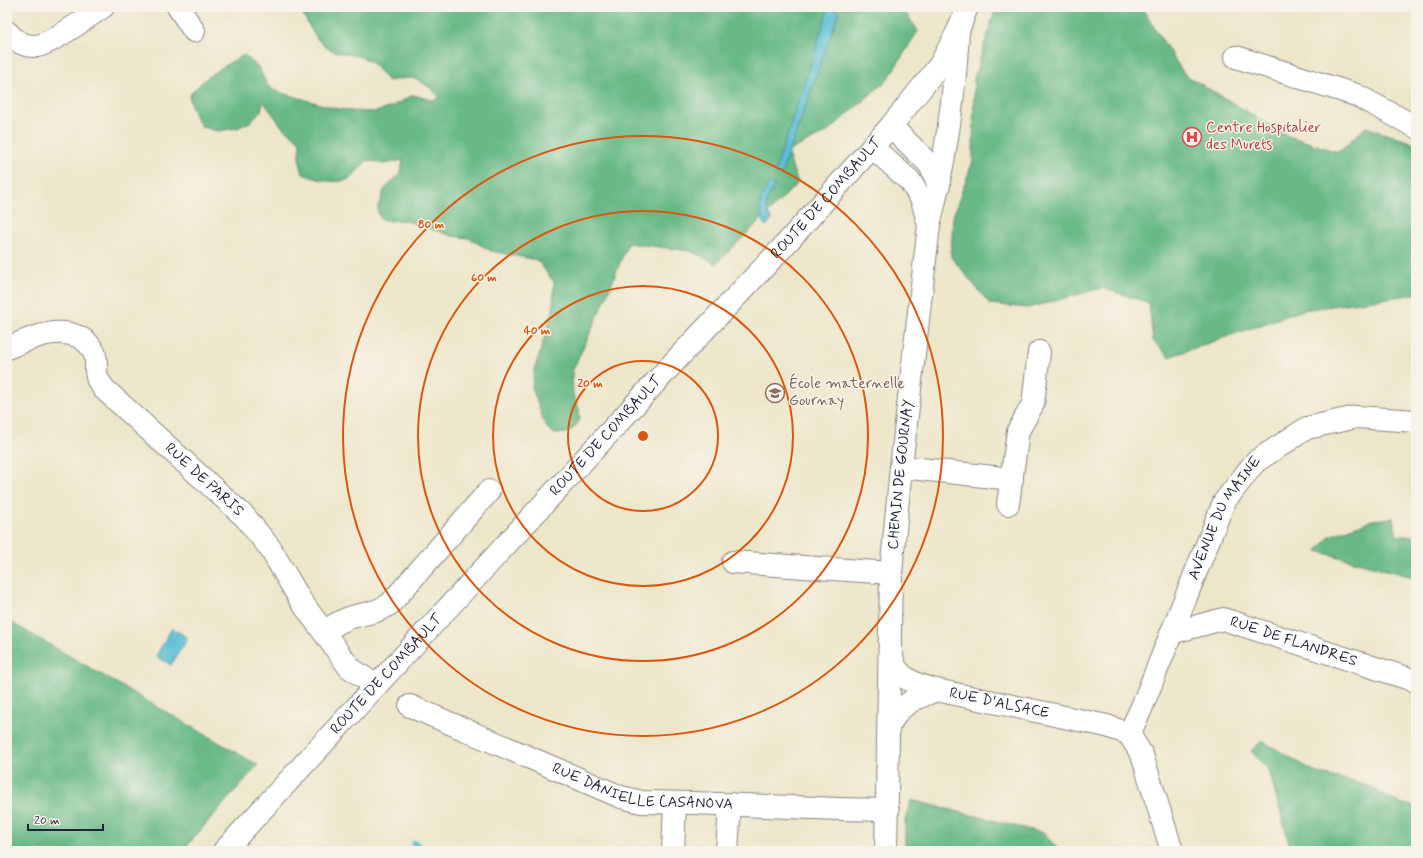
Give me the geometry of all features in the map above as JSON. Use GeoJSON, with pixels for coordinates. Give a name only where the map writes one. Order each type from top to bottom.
{"type":"FeatureCollection","features":[{"type":"Feature","properties":{"kind":"street"},"geometry":{"type":"LineString","coordinates":[[7,32],[22,45],[37,46],[53,39],[103,7]]}},
{"type":"Feature","properties":{"kind":"street"},"geometry":{"type":"LineString","coordinates":[[178,7],[194,31]]}},
{"type":"Feature","properties":{"kind":"street","name":"ROUTE DE COMBAULT"},"geometry":{"type":"LineString","coordinates":[[224,851],[671,366],[784,246],[891,126],[940,65],[958,31],[967,7]]}},
{"type":"Feature","properties":{"kind":"street","name":"CHEMIN DE GOURNAY"},"geometry":{"type":"LineString","coordinates":[[886,851],[888,810],[891,573],[901,467],[929,225],[939,186],[956,70],[958,31]]}},
{"type":"Feature","properties":{"kind":"street"},"geometry":{"type":"LineString","coordinates":[[1236,57],[1356,95],[1416,127]]}},
{"type":"Feature","properties":{"kind":"street"},"geometry":{"type":"LineString","coordinates":[[891,126],[930,165],[939,186]]}},
{"type":"Feature","properties":{"kind":"street","name":"CHEMIN DE GOURNAY"},"geometry":{"type":"LineString","coordinates":[[872,147],[910,181],[922,200],[929,225]]}},
{"type":"Feature","properties":{"kind":"street","name":"RUE DE PARIS"},"geometry":{"type":"LineString","coordinates":[[7,348],[44,334],[59,332],[72,334],[90,345],[94,353],[98,379],[103,388],[245,517],[270,548],[300,601],[324,631],[349,667],[376,686]]}},
{"type":"Feature","properties":{"kind":"street"},"geometry":{"type":"LineString","coordinates":[[1008,504],[1018,431],[1033,404],[1039,352]]}},
{"type":"Feature","properties":{"kind":"street","name":"AVENUE DU MAINE"},"geometry":{"type":"LineString","coordinates":[[1129,734],[1224,502],[1255,462],[1307,428],[1356,417],[1416,422]]}},
{"type":"Feature","properties":{"kind":"street"},"geometry":{"type":"LineString","coordinates":[[901,467],[1012,479]]}},
{"type":"Feature","properties":{"kind":"street"},"geometry":{"type":"LineString","coordinates":[[324,631],[341,621],[352,617],[375,613],[390,604],[489,491]]}},
{"type":"Feature","properties":{"kind":"street"},"geometry":{"type":"LineString","coordinates":[[733,562],[891,573]]}},
{"type":"Feature","properties":{"kind":"street","name":"RUE DE FLANDRES"},"geometry":{"type":"LineString","coordinates":[[1170,633],[1223,619],[1416,681]]}},
{"type":"Feature","properties":{"kind":"street","name":"RUE D'ALSACE"},"geometry":{"type":"LineString","coordinates":[[889,646],[896,667],[904,676],[917,685],[1107,726],[1129,734]]}},
{"type":"Feature","properties":{"kind":"street"},"geometry":{"type":"LineString","coordinates":[[889,725],[899,710],[912,700],[936,690]]}},
{"type":"Feature","properties":{"kind":"street","name":"RUE DANIELLE CASANOVA"},"geometry":{"type":"LineString","coordinates":[[410,706],[621,797],[642,802],[693,802],[888,810]]}},
{"type":"Feature","properties":{"kind":"street"},"geometry":{"type":"LineString","coordinates":[[1129,734],[1142,755],[1172,851]]}},
{"type":"Feature","properties":{"kind":"street"},"geometry":{"type":"LineString","coordinates":[[673,851],[675,803]]}},
{"type":"Feature","properties":{"kind":"street"},"geometry":{"type":"LineString","coordinates":[[727,851],[730,804]]}},
{"type":"Feature","properties":{"kind":"green space"},"geometry":{"type":"Polygon","coordinates":[[[299,7],[908,7],[906,13],[918,31],[887,80],[827,132],[787,152],[798,183],[716,264],[691,251],[628,243],[605,300],[572,372],[573,394],[579,409],[580,419],[570,431],[555,434],[548,429],[543,420],[532,387],[534,371],[553,310],[554,282],[537,260],[491,251],[469,238],[452,236],[404,220],[389,221],[380,218],[378,206],[384,190],[401,172],[403,160],[384,164],[367,160],[351,178],[344,181],[326,181],[303,174],[299,158],[300,141],[283,128],[263,101],[261,111],[250,122],[237,128],[218,131],[202,127],[197,120],[189,96],[214,72],[244,55],[259,68],[267,85],[275,91],[334,108],[352,111],[375,112],[391,107],[413,95],[432,100],[440,98],[431,88],[419,80],[410,78],[388,81],[375,66],[366,59],[327,48],[315,35],[299,7]]]}},
{"type":"Feature","properties":{"kind":"green space","name":"Centre Hospitalier des Murets"},"geometry":{"type":"Polygon","coordinates":[[[996,7],[1141,7],[1184,74],[1288,136],[1338,152],[1366,127],[1416,144],[1416,294],[1303,310],[1169,357],[1153,341],[1149,303],[1102,288],[1028,308],[990,304],[951,257],[953,216],[973,161],[974,79],[996,7]]]}},
{"type":"Feature","properties":{"kind":"green space"},"geometry":{"type":"Polygon","coordinates":[[[1393,518],[1397,536],[1416,536],[1416,578],[1317,551],[1330,536],[1372,520],[1393,518]]]}},
{"type":"Feature","properties":{"kind":"green space"},"geometry":{"type":"Polygon","coordinates":[[[7,620],[258,765],[182,851],[7,851],[7,620]]]}},
{"type":"Feature","properties":{"kind":"green space"},"geometry":{"type":"Polygon","coordinates":[[[1262,741],[1317,773],[1366,785],[1399,803],[1416,807],[1416,851],[1291,851],[1269,770],[1251,751],[1262,741]]]}},
{"type":"Feature","properties":{"kind":"green space"},"geometry":{"type":"Polygon","coordinates":[[[911,800],[1043,833],[1058,851],[905,851],[905,820],[911,800]]]}},
{"type":"Feature","properties":{"kind":"water"},"geometry":{"type":"Polygon","coordinates":[[[829,7],[839,12],[781,175],[775,172],[829,7]]]}},
{"type":"Feature","properties":{"kind":"water"},"geometry":{"type":"Polygon","coordinates":[[[769,183],[775,186],[766,206],[772,220],[766,226],[761,214],[760,204],[769,183]]]}},
{"type":"Feature","properties":{"kind":"water"},"geometry":{"type":"Polygon","coordinates":[[[172,628],[188,638],[171,665],[156,656],[172,628]]]}},
{"type":"Feature","properties":{"kind":"waterway"},"geometry":{"type":"LineString","coordinates":[[415,844],[420,851]]}},
{"type":"Feature","properties":{"kind":"place","name":"Centre Hospitalier des Murets"},"geometry":{"type":"Point","coordinates":[1192,137]}},
{"type":"Feature","properties":{"kind":"place","name":"École maternelle Gournay"},"geometry":{"type":"Point","coordinates":[775,393]}}]}
